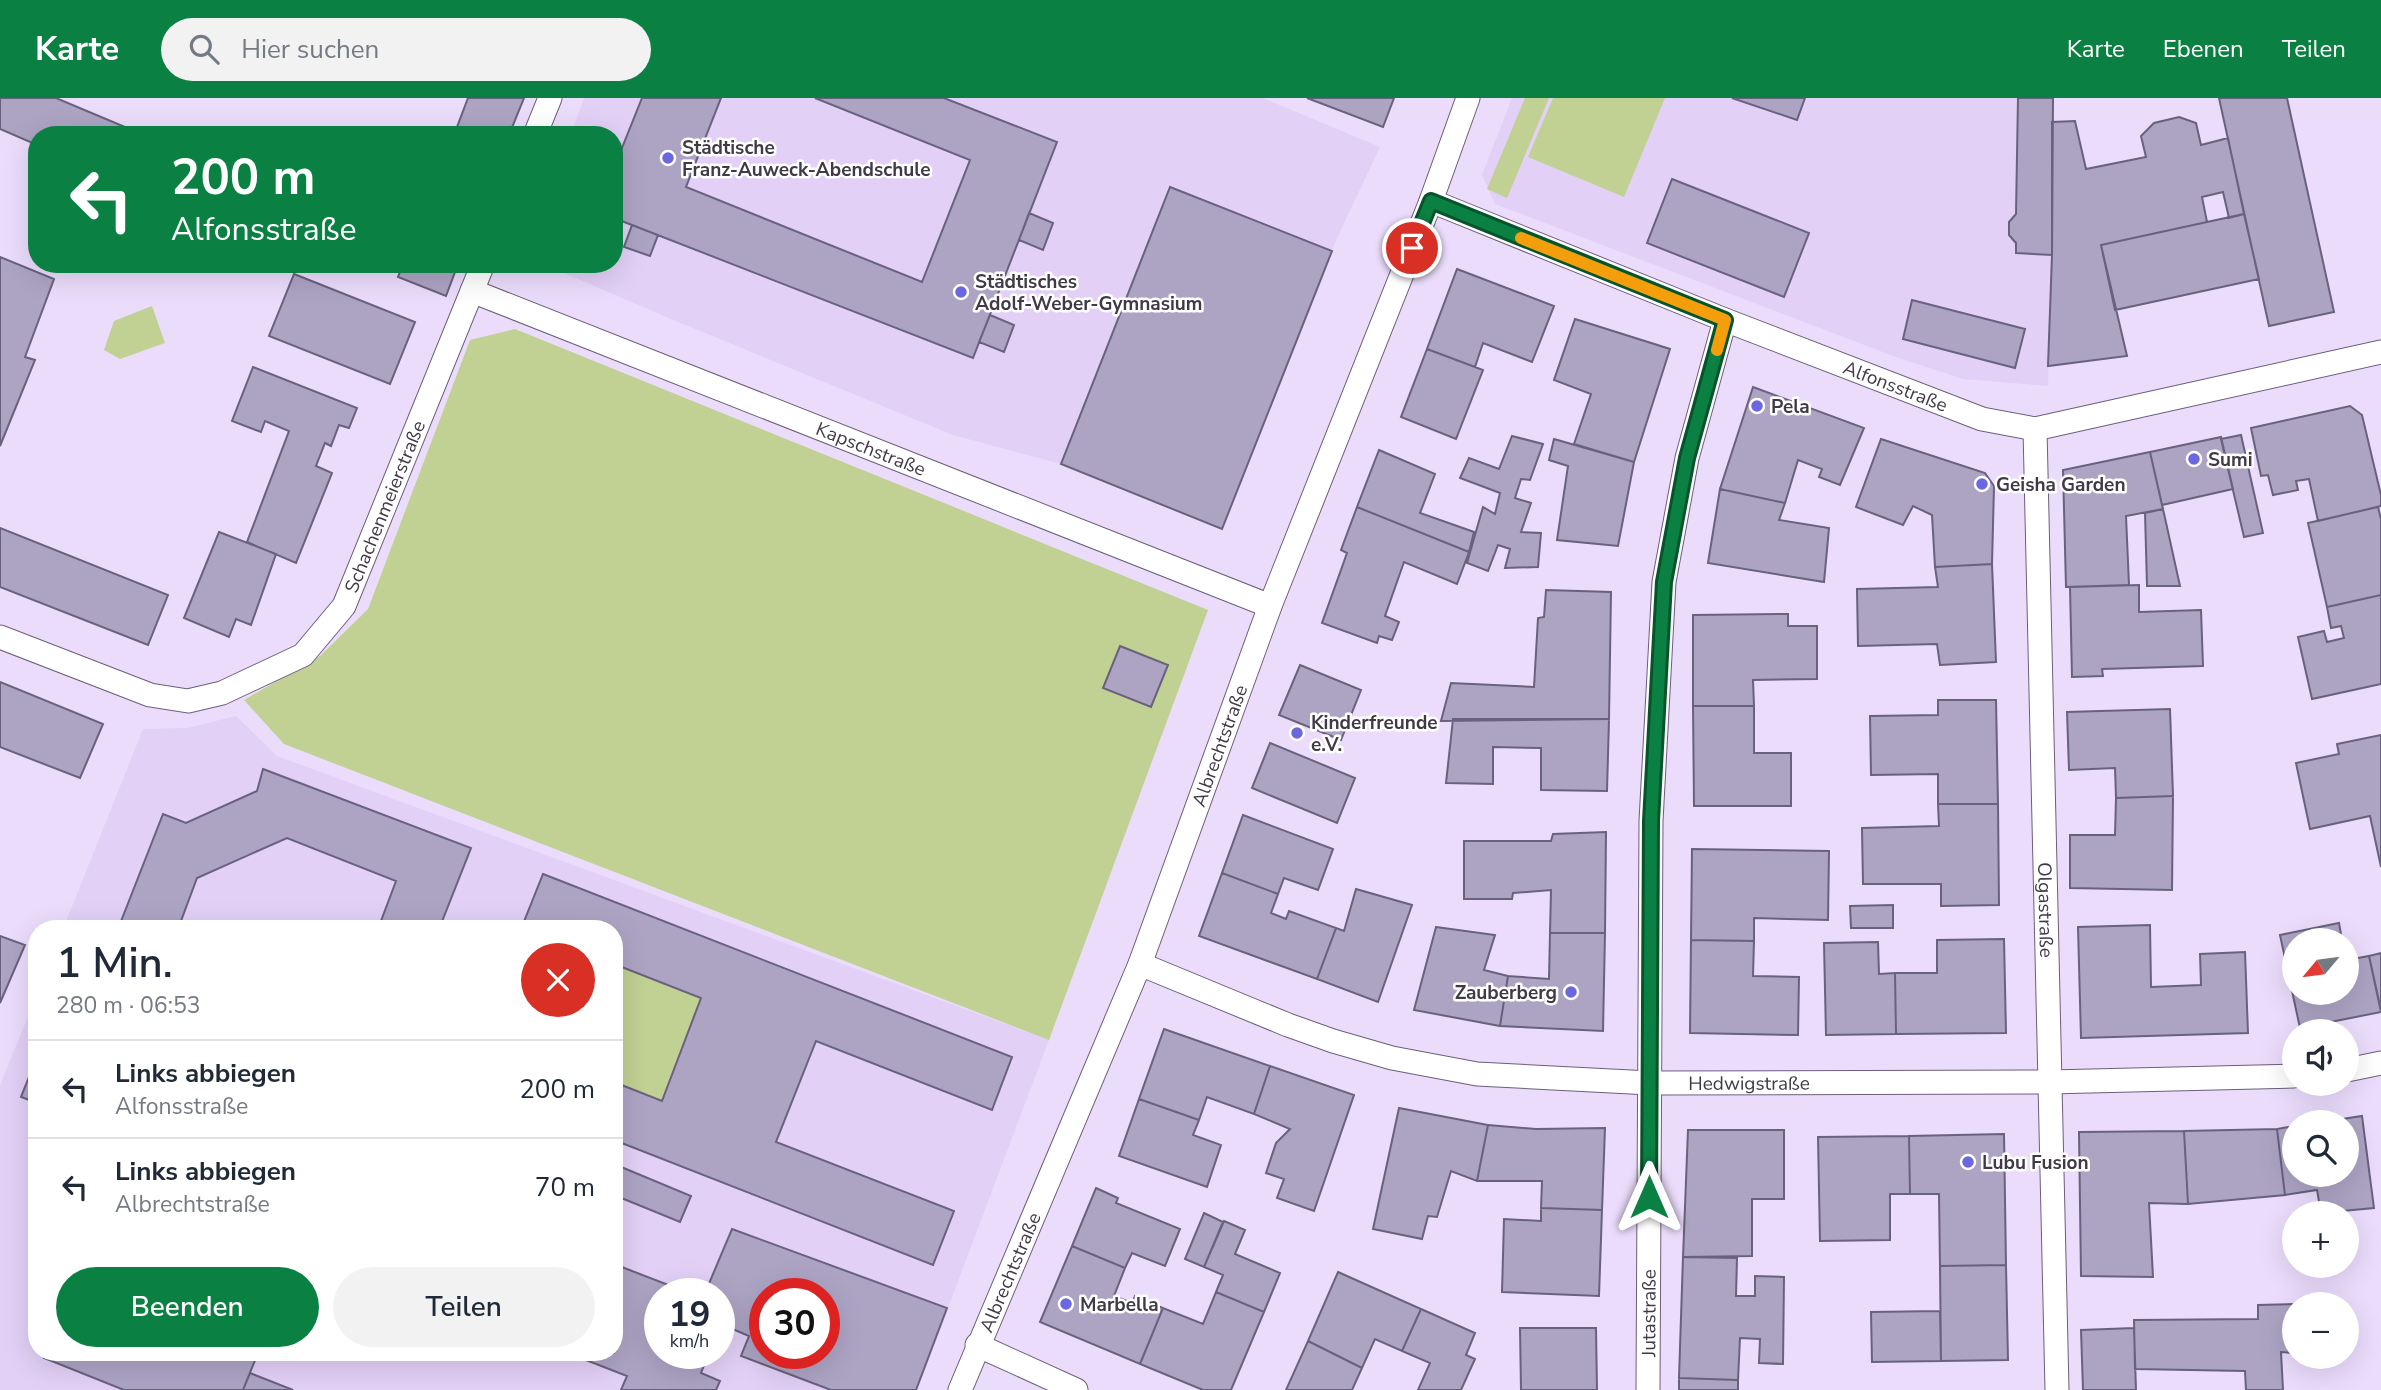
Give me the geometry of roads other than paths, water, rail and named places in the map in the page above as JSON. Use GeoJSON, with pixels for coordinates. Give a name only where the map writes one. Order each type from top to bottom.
{"type":"FeatureCollection","features":[{"type":"Feature","properties":{"kind":"street"},"geometry":{"type":"LineString","coordinates":[[539,126],[550,98]]}},
{"type":"Feature","properties":{"kind":"street","name":"Albrechtstraße"},"geometry":{"type":"LineString","coordinates":[[960,1390],[1140,964],[1270,606],[1431,201],[1468,98]]}},
{"type":"Feature","properties":{"kind":"street","name":"Alfonsstraße"},"geometry":{"type":"LineString","coordinates":[[1431,201],[1725,320],[1982,419],[2035,429],[2381,352]]}},
{"type":"Feature","properties":{"kind":"street","name":"Schachenmeierstraße"},"geometry":{"type":"LineString","coordinates":[[0,637],[150,695],[188,701],[222,693],[303,655],[344,606],[479,273]]}},
{"type":"Feature","properties":{"kind":"street","name":"Kapschstraße"},"geometry":{"type":"LineString","coordinates":[[472,291],[1270,606]]}},
{"type":"Feature","properties":{"kind":"street","name":"Jutastraße"},"geometry":{"type":"LineString","coordinates":[[1648,1390],[1651,821],[1664,582],[1687,458],[1725,320]]}},
{"type":"Feature","properties":{"kind":"street","name":"Olgastraße"},"geometry":{"type":"LineString","coordinates":[[2035,429],[2057,1390]]}},
{"type":"Feature","properties":{"kind":"street","name":"Hedwigstraße"},"geometry":{"type":"LineString","coordinates":[[1140,964],[1289,1025],[1392,1058],[1477,1074],[1650,1083],[2049,1082],[2282,1076]]}},
{"type":"Feature","properties":{"kind":"street"},"geometry":{"type":"LineString","coordinates":[[2359,1068],[2381,1063]]}},
{"type":"Feature","properties":{"kind":"street"},"geometry":{"type":"LineString","coordinates":[[977,1345],[1076,1390]]}},
{"type":"Feature","properties":{"kind":"place","name":"Städtische Franz-Auweck-Abendschule"},"geometry":{"type":"Point","coordinates":[668,158]}},
{"type":"Feature","properties":{"kind":"place","name":"Städtisches Adolf-Weber-Gymnasium"},"geometry":{"type":"Point","coordinates":[961,292]}},
{"type":"Feature","properties":{"kind":"place","name":"Pela"},"geometry":{"type":"Point","coordinates":[1757,406]}},
{"type":"Feature","properties":{"kind":"place","name":"Sumi"},"geometry":{"type":"Point","coordinates":[2194,459]}},
{"type":"Feature","properties":{"kind":"place","name":"Geisha Garden"},"geometry":{"type":"Point","coordinates":[1982,484]}},
{"type":"Feature","properties":{"kind":"place","name":"Kinderfreunde e.V."},"geometry":{"type":"Point","coordinates":[1297,733]}},
{"type":"Feature","properties":{"kind":"place","name":"Zauberberg"},"geometry":{"type":"Point","coordinates":[1571,992]}},
{"type":"Feature","properties":{"kind":"place","name":"Lubu Fusion"},"geometry":{"type":"Point","coordinates":[1968,1162]}},
{"type":"Feature","properties":{"kind":"place","name":"Marbella"},"geometry":{"type":"Point","coordinates":[1066,1304]}}]}
